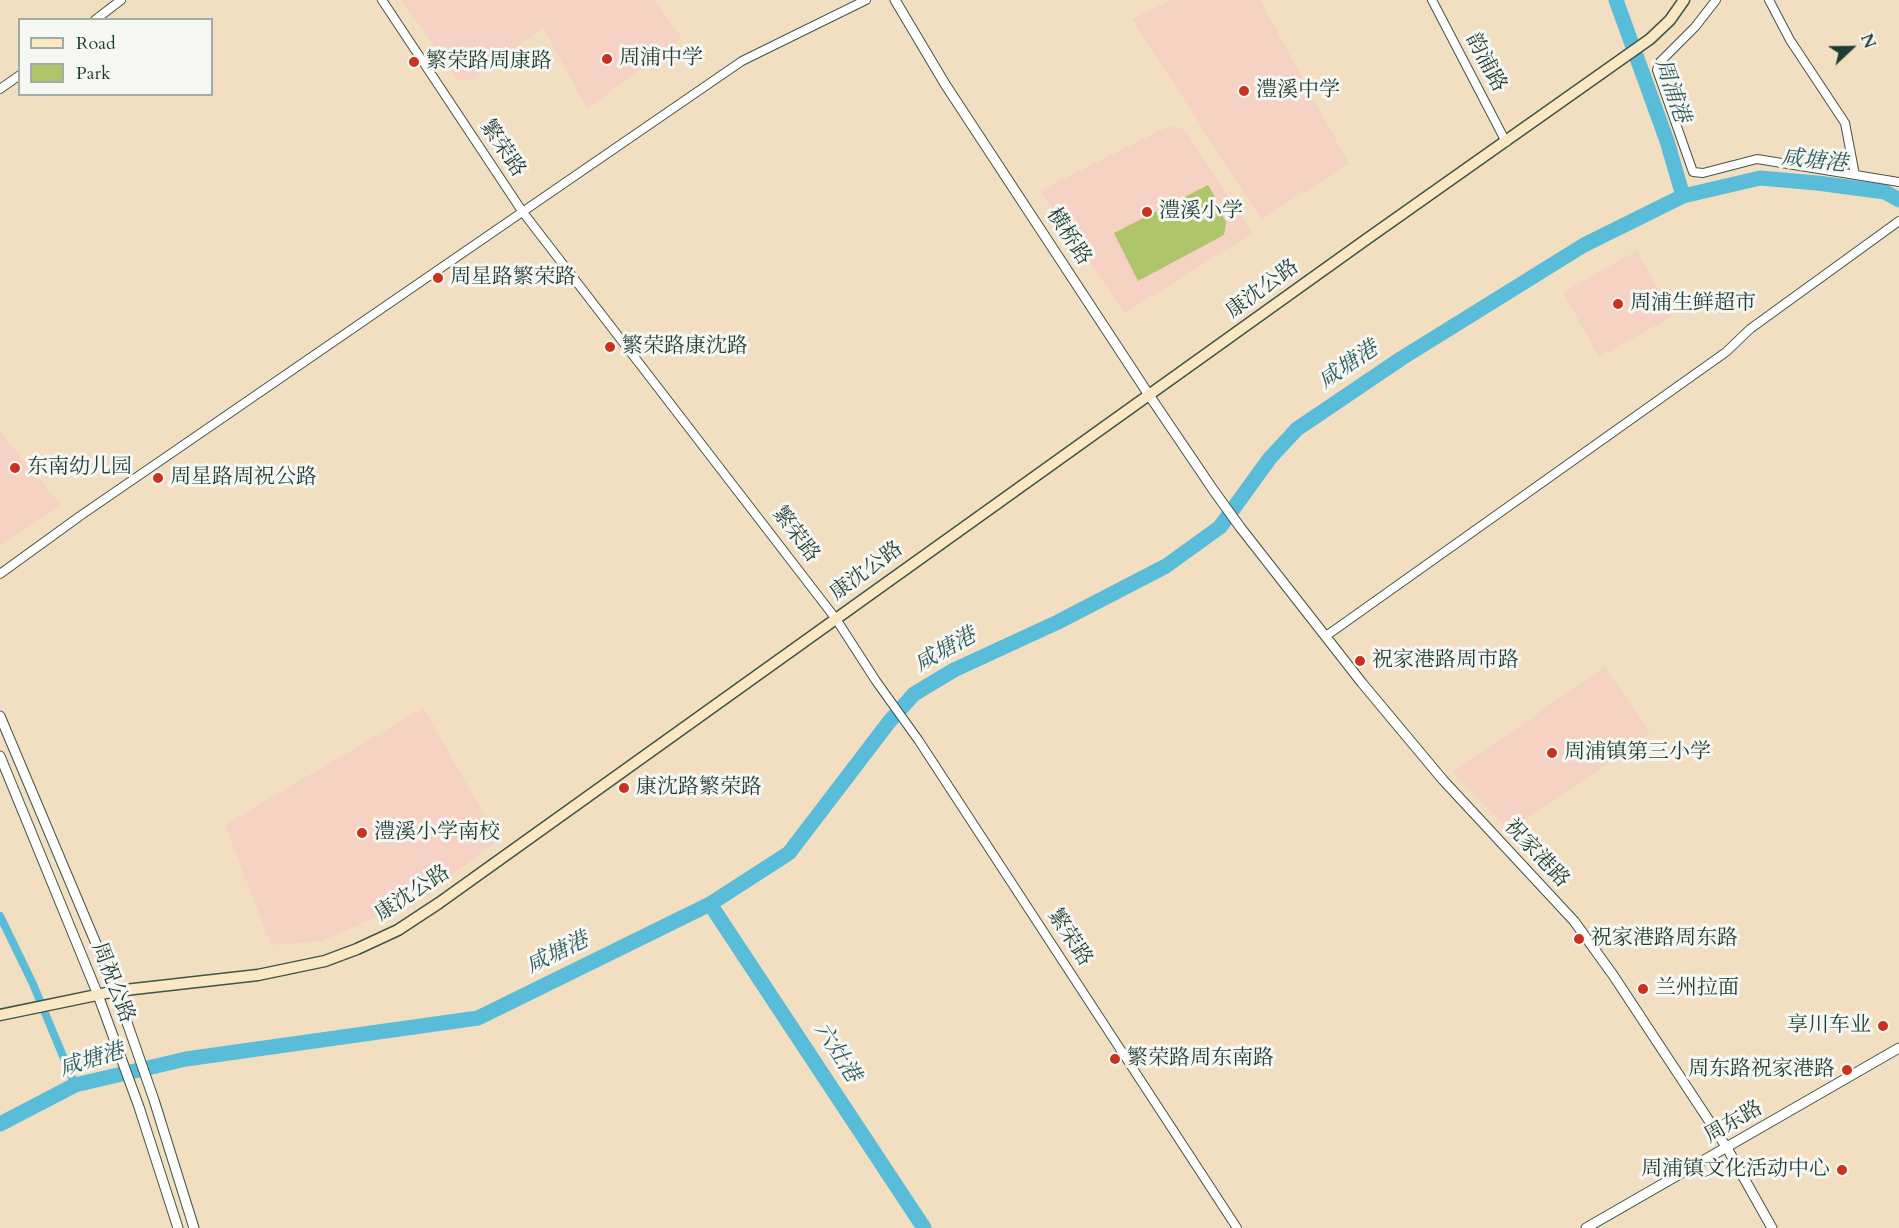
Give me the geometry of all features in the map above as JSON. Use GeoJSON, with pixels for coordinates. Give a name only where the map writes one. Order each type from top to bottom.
{"type":"FeatureCollection","features":[{"type":"Feature","properties":{"kind":"main road","name":"康沈公路"},"geometry":{"type":"LineString","coordinates":[[0,1015],[116,992],[258,975],[325,961],[398,930],[1650,39],[1670,20],[1684,0]]}},
{"type":"Feature","properties":{"kind":"street"},"geometry":{"type":"LineString","coordinates":[[98,18],[121,0]]}},
{"type":"Feature","properties":{"kind":"street","name":"繁荣路"},"geometry":{"type":"LineString","coordinates":[[382,0],[522,211],[836,619],[1237,1228]]}},
{"type":"Feature","properties":{"kind":"street"},"geometry":{"type":"LineString","coordinates":[[0,574],[80,516],[742,61],[866,0]]}},
{"type":"Feature","properties":{"kind":"street","name":"横桥路"},"geometry":{"type":"LineString","coordinates":[[895,0],[945,84],[1149,395],[1240,527]]}},
{"type":"Feature","properties":{"kind":"street","name":"韵浦路"},"geometry":{"type":"LineString","coordinates":[[1432,0],[1506,142]]}},
{"type":"Feature","properties":{"kind":"street"},"geometry":{"type":"LineString","coordinates":[[1716,0],[1695,27],[1660,62],[1657,70],[1694,172],[1703,173],[1757,159],[1899,182]]}},
{"type":"Feature","properties":{"kind":"street"},"geometry":{"type":"LineString","coordinates":[[1769,0],[1790,40],[1845,123],[1855,175]]}},
{"type":"Feature","properties":{"kind":"street"},"geometry":{"type":"LineString","coordinates":[[0,89],[18,76]]}},
{"type":"Feature","properties":{"kind":"street"},"geometry":{"type":"LineString","coordinates":[[1326,636],[1726,352],[1750,329],[1899,221]]}},
{"type":"Feature","properties":{"kind":"street","name":"祝家港路"},"geometry":{"type":"LineString","coordinates":[[1240,527],[1443,780],[1574,921],[1613,975],[1727,1148],[1772,1228]]}},
{"type":"Feature","properties":{"kind":"street","name":"周祝公路"},"geometry":{"type":"LineString","coordinates":[[0,716],[130,1028],[194,1228]]}},
{"type":"Feature","properties":{"kind":"street","name":"周祝公路"},"geometry":{"type":"LineString","coordinates":[[0,756],[98,995],[139,1107],[178,1228]]}},
{"type":"Feature","properties":{"kind":"street","name":"周东路"},"geometry":{"type":"LineString","coordinates":[[1586,1228],[1899,1048]]}},
{"type":"Feature","properties":{"kind":"shaded area","name":"周浦中学"},"geometry":{"type":"Polygon","coordinates":[[[402,0],[654,0],[682,38],[587,109],[543,27],[472,80],[457,80],[402,0]]]}},
{"type":"Feature","properties":{"kind":"shaded area","name":"澧溪中学"},"geometry":{"type":"Polygon","coordinates":[[[1171,0],[1260,0],[1349,164],[1261,219],[1132,19],[1171,0]]]}},
{"type":"Feature","properties":{"kind":"shaded area","name":"澧溪小学"},"geometry":{"type":"Polygon","coordinates":[[[1171,125],[1185,130],[1252,233],[1125,313],[1040,191],[1171,125]]]}},
{"type":"Feature","properties":{"kind":"shaded area","name":"周浦生鲜超市"},"geometry":{"type":"Polygon","coordinates":[[[1637,251],[1673,316],[1599,357],[1563,292],[1637,251]]]}},
{"type":"Feature","properties":{"kind":"shaded area","name":"东南幼儿园"},"geometry":{"type":"Polygon","coordinates":[[[0,432],[61,505],[0,545],[0,432]]]}},
{"type":"Feature","properties":{"kind":"shaded area","name":"周浦镇第三小学"},"geometry":{"type":"Polygon","coordinates":[[[1605,667],[1650,734],[1510,830],[1453,772],[1605,667]]]}},
{"type":"Feature","properties":{"kind":"shaded area","name":"澧溪小学南校"},"geometry":{"type":"Polygon","coordinates":[[[423,708],[499,840],[424,895],[322,941],[271,945],[225,825],[423,708]]]}},
{"type":"Feature","properties":{"kind":"green space"},"geometry":{"type":"Polygon","coordinates":[[[1208,185],[1215,197],[1208,202],[1217,206],[1226,222],[1224,235],[1138,281],[1114,233],[1208,185]]]}},
{"type":"Feature","properties":{"kind":"waterway","name":"周浦港"},"geometry":{"type":"LineString","coordinates":[[1616,0],[1667,141],[1683,196]]}},
{"type":"Feature","properties":{"kind":"waterway","name":"咸塘港"},"geometry":{"type":"LineString","coordinates":[[0,1124],[75,1085],[186,1059],[478,1018],[710,904],[789,853],[889,722],[914,694],[954,670],[1058,622],[1166,566],[1220,527],[1270,458],[1297,429],[1402,358],[1584,245],[1683,196],[1760,178],[1885,192],[1899,200]]}},
{"type":"Feature","properties":{"kind":"waterway","name":"六灶港"},"geometry":{"type":"LineString","coordinates":[[710,904],[924,1228]]}},
{"type":"Feature","properties":{"kind":"waterway"},"geometry":{"type":"LineString","coordinates":[[0,916],[33,984],[75,1085]]}},
{"type":"Feature","properties":{"kind":"place","name":"周浦中学"},"geometry":{"type":"Point","coordinates":[607,59]}},
{"type":"Feature","properties":{"kind":"place","name":"繁荣路周康路"},"geometry":{"type":"Point","coordinates":[414,62]}},
{"type":"Feature","properties":{"kind":"place","name":"澧溪中学"},"geometry":{"type":"Point","coordinates":[1244,91]}},
{"type":"Feature","properties":{"kind":"place","name":"澧溪小学"},"geometry":{"type":"Point","coordinates":[1147,212]}},
{"type":"Feature","properties":{"kind":"place","name":"周星路繁荣路"},"geometry":{"type":"Point","coordinates":[438,278]}},
{"type":"Feature","properties":{"kind":"place","name":"周浦生鲜超市"},"geometry":{"type":"Point","coordinates":[1618,304]}},
{"type":"Feature","properties":{"kind":"place","name":"繁荣路康沈路"},"geometry":{"type":"Point","coordinates":[610,347]}},
{"type":"Feature","properties":{"kind":"place","name":"东南幼儿园"},"geometry":{"type":"Point","coordinates":[15,468]}},
{"type":"Feature","properties":{"kind":"place","name":"周星路周祝公路"},"geometry":{"type":"Point","coordinates":[158,478]}},
{"type":"Feature","properties":{"kind":"place","name":"祝家港路周市路"},"geometry":{"type":"Point","coordinates":[1360,661]}},
{"type":"Feature","properties":{"kind":"place","name":"周浦镇第三小学"},"geometry":{"type":"Point","coordinates":[1552,753]}},
{"type":"Feature","properties":{"kind":"place","name":"康沈路繁荣路"},"geometry":{"type":"Point","coordinates":[624,788]}},
{"type":"Feature","properties":{"kind":"place","name":"澧溪小学南校"},"geometry":{"type":"Point","coordinates":[362,833]}},
{"type":"Feature","properties":{"kind":"place","name":"祝家港路周东路"},"geometry":{"type":"Point","coordinates":[1579,939]}},
{"type":"Feature","properties":{"kind":"place","name":"兰州拉面"},"geometry":{"type":"Point","coordinates":[1643,989]}},
{"type":"Feature","properties":{"kind":"place","name":"享川车业"},"geometry":{"type":"Point","coordinates":[1883,1026]}},
{"type":"Feature","properties":{"kind":"place","name":"繁荣路周东南路"},"geometry":{"type":"Point","coordinates":[1115,1059]}},
{"type":"Feature","properties":{"kind":"place","name":"周东路祝家港路"},"geometry":{"type":"Point","coordinates":[1847,1070]}},
{"type":"Feature","properties":{"kind":"place","name":"周浦镇文化活动中心"},"geometry":{"type":"Point","coordinates":[1842,1170]}}]}
